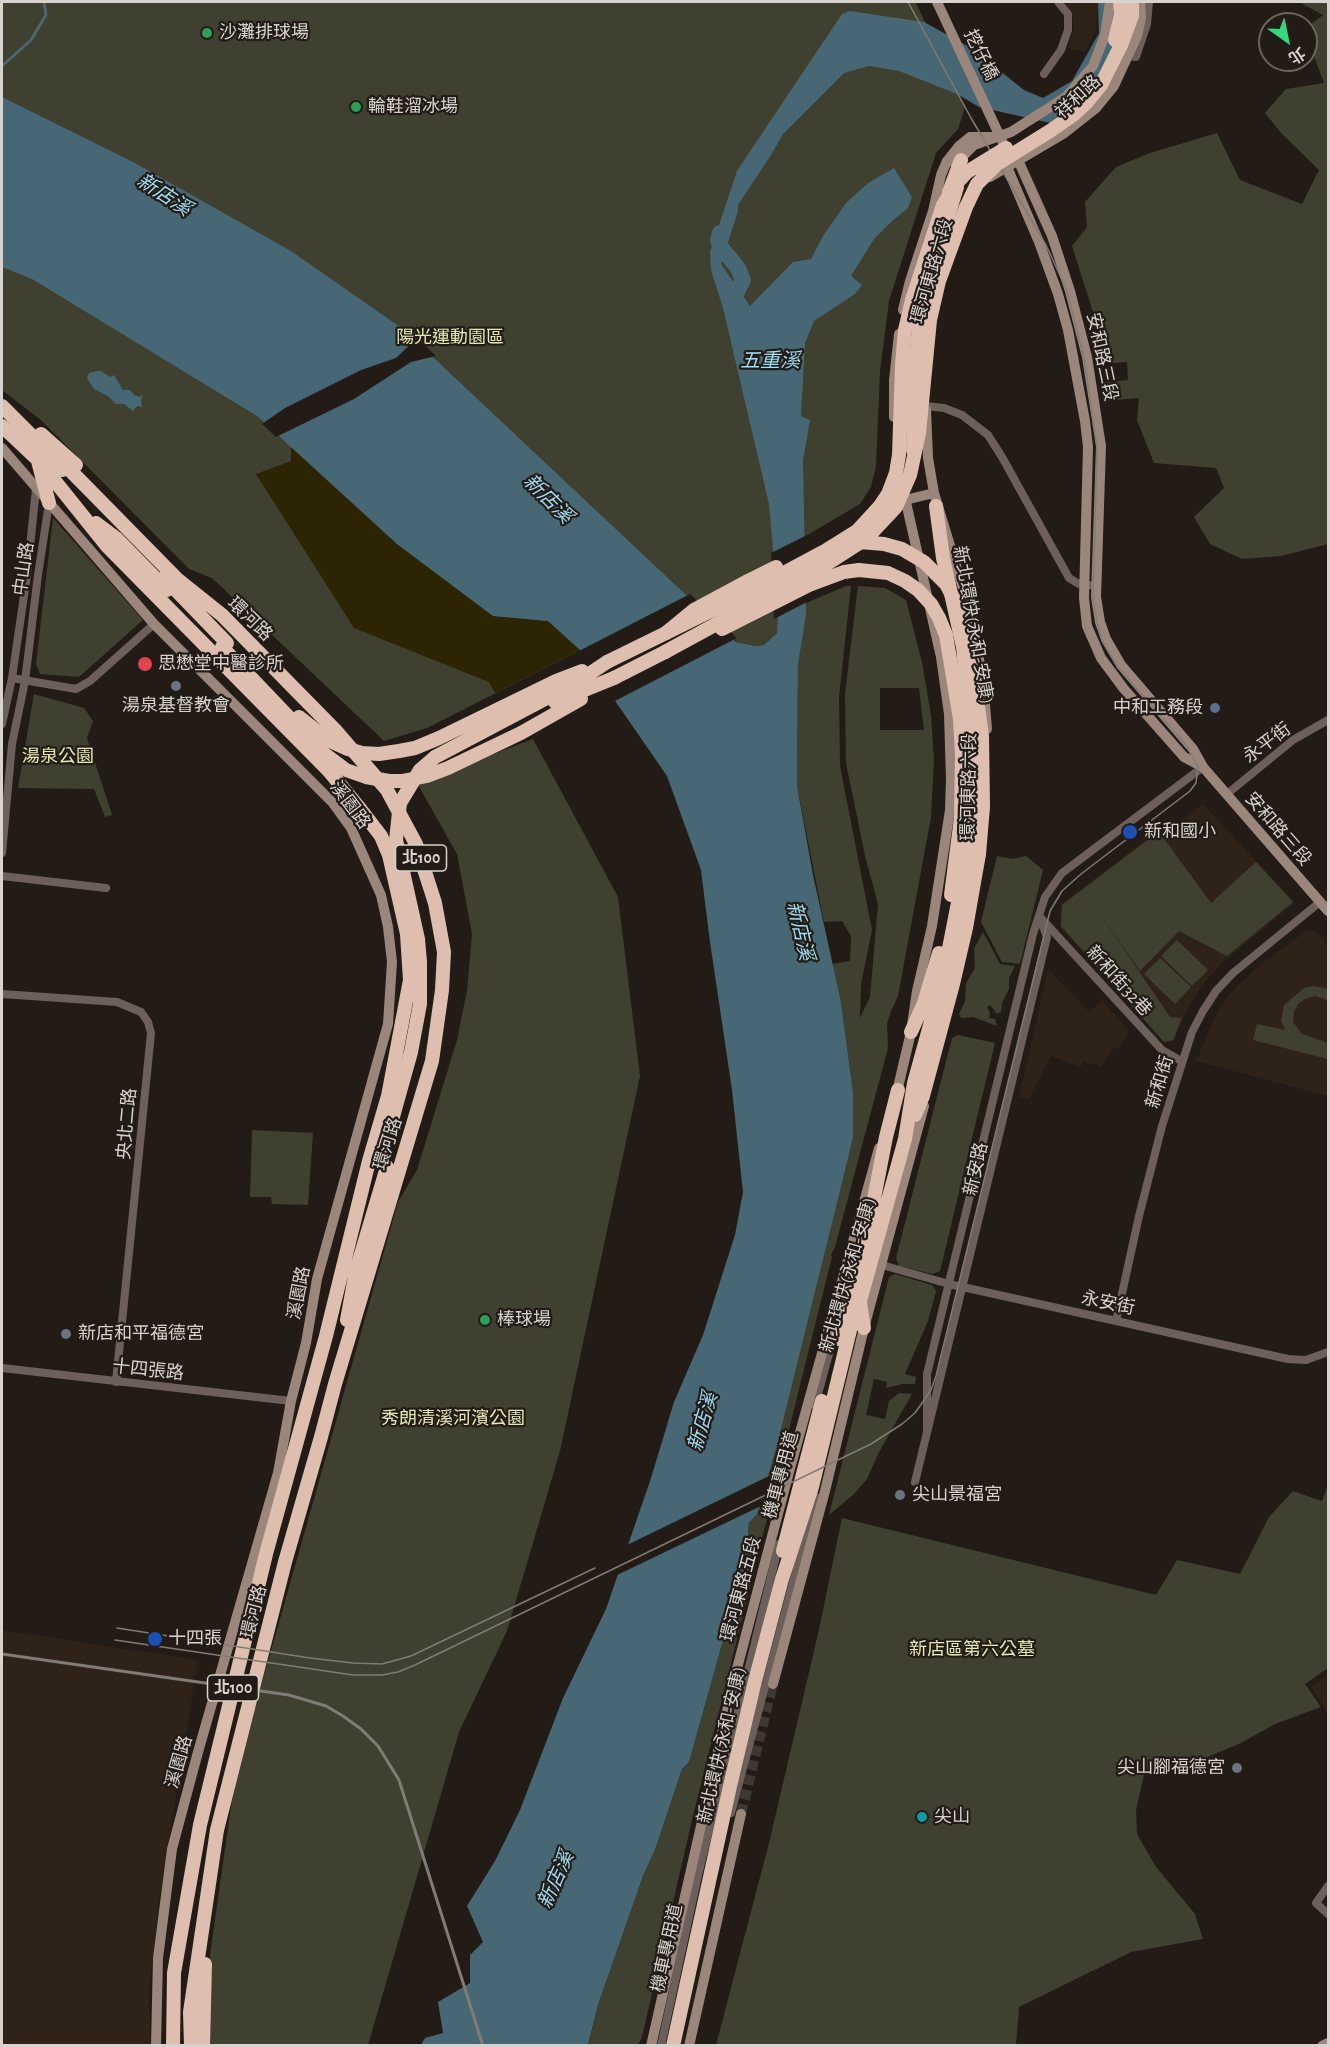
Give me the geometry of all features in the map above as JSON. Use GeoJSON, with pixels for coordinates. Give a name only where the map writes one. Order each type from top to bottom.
{"type":"FeatureCollection","features":[{"type":"Feature","properties":{"kind":"highway"},"geometry":{"type":"LineString","coordinates":[[46,476],[94,506],[225,645],[321,752],[346,770],[366,777],[389,781],[427,776],[448,768],[521,733],[615,678],[825,565],[867,538],[896,507],[910,475],[899,410],[905,330],[912,300],[943,205],[955,185],[967,172],[1044,126],[1073,105],[1096,79],[1121,47],[1120,2]]}},
{"type":"Feature","properties":{"kind":"highway"},"geometry":{"type":"LineString","coordinates":[[80,511],[116,538],[314,731],[348,749],[379,754],[415,748],[556,681],[607,662],[747,593],[825,551],[857,531],[870,519],[888,494],[896,474],[919,433],[930,320],[939,282],[966,207],[977,184],[997,164],[1050,131],[1087,102],[1101,85],[1121,47],[1131,16],[1131,2]]}},
{"type":"Feature","properties":{"kind":"highway"},"geometry":{"type":"LineString","coordinates":[[941,230],[956,188],[966,173],[1006,151]]}},
{"type":"Feature","properties":{"kind":"highway"},"geometry":{"type":"LineString","coordinates":[[906,455],[912,423],[921,306],[961,160]]}},
{"type":"Feature","properties":{"kind":"highway"},"geometry":{"type":"LineString","coordinates":[[2,404],[62,452],[222,615]]}},
{"type":"Feature","properties":{"kind":"highway","name":"環河路"},"geometry":{"type":"LineString","coordinates":[[2,404],[29,434],[46,476]]}},
{"type":"Feature","properties":{"kind":"highway","name":"環河路"},"geometry":{"type":"LineString","coordinates":[[2,426],[38,460],[46,476],[80,511],[107,546],[329,771],[381,836],[394,870],[408,934],[410,980],[388,1096],[369,1161],[326,1336],[266,1554],[200,1825],[174,1973],[173,2046]]}},
{"type":"Feature","properties":{"kind":"highway"},"geometry":{"type":"LineString","coordinates":[[29,434],[38,460]]}},
{"type":"Feature","properties":{"kind":"highway","name":"環河路"},"geometry":{"type":"LineString","coordinates":[[46,476],[62,462],[177,579],[222,615],[337,732],[387,790],[416,844],[435,903],[444,952],[442,990],[432,1061],[335,1384],[285,1563],[217,1830],[190,2012],[191,2046]]}},
{"type":"Feature","properties":{"kind":"highway"},"geometry":{"type":"LineString","coordinates":[[46,476],[49,503]]}},
{"type":"Feature","properties":{"kind":"highway","name":"新北環快(永和-安康)"},"geometry":{"type":"LineString","coordinates":[[673,2046],[755,1681],[783,1579],[812,1487],[850,1330],[905,1140],[915,1083],[946,963],[961,886],[972,802],[972,743],[963,647],[943,558],[935,500]]}},
{"type":"Feature","properties":{"kind":"highway"},"geometry":{"type":"LineString","coordinates":[[666,633],[694,610],[796,557],[829,545],[865,542],[902,549],[924,562],[946,584],[955,598],[969,639],[982,736],[983,807],[979,854],[953,984],[923,1096],[905,1140]]}},
{"type":"Feature","properties":{"kind":"highway"},"geometry":{"type":"LineString","coordinates":[[665,652],[707,637],[809,585],[844,572],[872,570],[888,573],[918,590],[931,604],[946,635],[960,719],[962,800],[951,895],[937,963],[911,1032]]}},
{"type":"Feature","properties":{"kind":"highway"},"geometry":{"type":"LineString","coordinates":[[335,1384],[356,1271],[384,1165],[420,1004],[420,962],[417,939],[396,840],[400,803],[420,770],[435,757],[577,682],[607,662]]}},
{"type":"Feature","properties":{"kind":"highway"},"geometry":{"type":"LineString","coordinates":[[326,1336],[417,1061],[427,1008],[427,949],[409,873],[404,838],[405,816],[410,801],[419,785],[444,761],[548,706],[615,678]]}},
{"type":"Feature","properties":{"kind":"highway","name":"新北環快(永和-安康)"},"geometry":{"type":"LineString","coordinates":[[667,2046],[749,1681],[872,1209],[897,1090]]}},
{"type":"Feature","properties":{"kind":"highway"},"geometry":{"type":"LineString","coordinates":[[860,1301],[864,1328]]}},
{"type":"Feature","properties":{"kind":"highway"},"geometry":{"type":"LineString","coordinates":[[203,2046],[208,1893]]}},
{"type":"Feature","properties":{"kind":"main road","name":"挖仔橋"},"geometry":{"type":"LineString","coordinates":[[937,2],[994,124]]}},
{"type":"Feature","properties":{"kind":"main road","name":"祥和路"},"geometry":{"type":"LineString","coordinates":[[1000,137],[1027,123],[1066,97],[1093,66],[1106,35],[1110,2]]}},
{"type":"Feature","properties":{"kind":"main road","name":"祥和路"},"geometry":{"type":"LineString","coordinates":[[1018,160],[1063,134],[1096,108],[1114,86],[1121,47],[1137,36],[1141,18],[1140,2]]}},
{"type":"Feature","properties":{"kind":"main road"},"geometry":{"type":"LineString","coordinates":[[1027,123],[1041,147]]}},
{"type":"Feature","properties":{"kind":"main road","name":"安和路三段"},"geometry":{"type":"LineString","coordinates":[[994,124],[1006,151],[1007,166],[1058,294],[1072,350],[1088,447],[1084,586],[1088,626],[1101,658],[1124,689],[1184,757],[1203,767]]}},
{"type":"Feature","properties":{"kind":"main road","name":"環河東路六段"},"geometry":{"type":"LineString","coordinates":[[812,1388],[869,1179],[897,1090],[911,1032],[917,991],[932,926],[950,810],[949,714],[940,657],[899,473],[894,422],[897,349],[910,281],[947,161],[970,137],[1000,137]]}},
{"type":"Feature","properties":{"kind":"main road","name":"環河東路六段"},"geometry":{"type":"LineString","coordinates":[[933,210],[954,165],[974,145],[1000,137]]}},
{"type":"Feature","properties":{"kind":"main road","name":"安和路三段"},"geometry":{"type":"LineString","coordinates":[[1006,151],[1018,160],[1052,236],[1070,291],[1087,357],[1101,446],[1096,586],[1100,622],[1112,652],[1193,749],[1203,767],[1329,911]]}},
{"type":"Feature","properties":{"kind":"main road","name":"環河東路六段"},"geometry":{"type":"LineString","coordinates":[[864,1328],[973,922],[984,852],[987,813],[987,722],[981,672],[972,618],[935,500],[928,458],[926,406],[928,348],[940,287],[976,189],[992,175],[1018,160]]}},
{"type":"Feature","properties":{"kind":"main road"},"geometry":{"type":"LineString","coordinates":[[1026,211],[1038,206]]}},
{"type":"Feature","properties":{"kind":"main road"},"geometry":{"type":"LineString","coordinates":[[2,448],[46,476]]}},
{"type":"Feature","properties":{"kind":"main road"},"geometry":{"type":"LineString","coordinates":[[905,500],[935,500]]}},
{"type":"Feature","properties":{"kind":"main road","name":"溪園路"},"geometry":{"type":"LineString","coordinates":[[49,503],[154,624],[333,803],[351,828],[381,895],[392,962],[388,1024],[317,1279],[306,1343],[291,1401],[269,1511],[172,1849],[158,1958],[156,2046]]}},
{"type":"Feature","properties":{"kind":"main road"},"geometry":{"type":"LineString","coordinates":[[773,1684],[825,1491],[864,1328]]}},
{"type":"Feature","properties":{"kind":"main road","name":"環河東路五段"},"geometry":{"type":"LineString","coordinates":[[651,2046],[735,1676],[812,1388]]}},
{"type":"Feature","properties":{"kind":"main road"},"geometry":{"type":"LineString","coordinates":[[689,2046],[741,1814]]}},
{"type":"Feature","properties":{"kind":"main road"},"geometry":{"type":"LineString","coordinates":[[1322,2046],[1329,2043]]}},
{"type":"Feature","properties":{"kind":"street"},"geometry":{"type":"LineString","coordinates":[[1044,74],[1061,50],[1068,30],[1068,14],[1058,2]]}},
{"type":"Feature","properties":{"kind":"street"},"geometry":{"type":"LineString","coordinates":[[1121,47],[1136,57],[1147,24],[1149,2]]}},
{"type":"Feature","properties":{"kind":"street"},"geometry":{"type":"LineString","coordinates":[[926,406],[944,408],[962,415],[988,435],[1069,578],[1084,586],[1096,586]]}},
{"type":"Feature","properties":{"kind":"street","name":"中山路"},"geometry":{"type":"LineString","coordinates":[[2,724],[12,678],[27,574],[46,476]]}},
{"type":"Feature","properties":{"kind":"street","name":"中山路"},"geometry":{"type":"LineString","coordinates":[[2,853],[6,763],[25,681],[49,503]]}},
{"type":"Feature","properties":{"kind":"street"},"geometry":{"type":"LineString","coordinates":[[12,678],[76,689],[90,681],[154,624]]}},
{"type":"Feature","properties":{"kind":"street","name":"永平街"},"geometry":{"type":"LineString","coordinates":[[1227,794],[1293,740],[1329,720]]}},
{"type":"Feature","properties":{"kind":"street","name":"新安路"},"geometry":{"type":"LineString","coordinates":[[927,1429],[927,1374],[1033,934],[1044,897],[1062,873],[1203,767]]}},
{"type":"Feature","properties":{"kind":"street"},"geometry":{"type":"LineString","coordinates":[[2,876],[106,888]]}},
{"type":"Feature","properties":{"kind":"street","name":"新和街"},"geometry":{"type":"LineString","coordinates":[[1116,1321],[1139,1216],[1181,1061],[1192,1032],[1216,991],[1233,973],[1320,902]]}},
{"type":"Feature","properties":{"kind":"street","name":"新安路"},"geometry":{"type":"LineString","coordinates":[[915,1482],[1047,937],[1039,916]]}},
{"type":"Feature","properties":{"kind":"street","name":"新和街32巷"},"geometry":{"type":"LineString","coordinates":[[1039,916],[1161,1050],[1181,1061]]}},
{"type":"Feature","properties":{"kind":"street","name":"央北二路"},"geometry":{"type":"LineString","coordinates":[[2,994],[117,1002],[141,1012],[148,1022],[151,1033],[116,1382]]}},
{"type":"Feature","properties":{"kind":"street","name":"機車專用道"},"geometry":{"type":"LineString","coordinates":[[661,2046],[699,1871],[762,1606],[871,1198],[897,1090]]}},
{"type":"Feature","properties":{"kind":"street","name":"永安街"},"geometry":{"type":"LineString","coordinates":[[882,1265],[949,1284],[1288,1359],[1306,1360],[1329,1352]]}},
{"type":"Feature","properties":{"kind":"street","name":"十四張路"},"geometry":{"type":"LineString","coordinates":[[2,1368],[291,1401]]}},
{"type":"Feature","properties":{"kind":"street","name":"機車專用道"},"geometry":{"type":"LineString","coordinates":[[679,2046],[729,1820],[818,1489],[838,1394],[851,1378]]}},
{"type":"Feature","properties":{"kind":"street"},"geometry":{"type":"LineString","coordinates":[[1329,1886],[1316,1904],[1329,1914]]}},
{"type":"Feature","properties":{"kind":"shaded area"},"geometry":{"type":"Polygon","coordinates":[[[1064,2],[1098,2],[1096,29],[1085,52],[1068,48],[1074,21],[1072,13],[1064,2]]]}},
{"type":"Feature","properties":{"kind":"shaded area"},"geometry":{"type":"Polygon","coordinates":[[[1203,804],[1293,900],[1293,904],[1222,963],[1189,1005],[1174,1041],[1164,1043],[1060,927],[1061,904],[1154,834],[1158,839],[1203,804]]]}},
{"type":"Feature","properties":{"kind":"shaded area"},"geometry":{"type":"Polygon","coordinates":[[[1306,931],[1315,931],[1328,946],[1328,1096],[1196,1061],[1215,1017],[1226,999],[1263,963],[1306,931]]]}},
{"type":"Feature","properties":{"kind":"shaded area"},"geometry":{"type":"Polygon","coordinates":[[[1048,969],[1089,1012],[1102,1000],[1129,1031],[1118,1049],[1114,1047],[1101,1067],[1083,1061],[1081,1067],[1051,1056],[1029,1099],[1019,1097],[1048,969]]]}},
{"type":"Feature","properties":{"kind":"shaded area"},"geometry":{"type":"Polygon","coordinates":[[[2,1630],[198,1660],[160,1893],[149,1988],[150,2045],[2,2045],[2,1630]]]}},
{"type":"Feature","properties":{"kind":"shaded area"},"geometry":{"type":"Polygon","coordinates":[[[1328,1675],[1328,1714],[1311,1687],[1328,1675]]]}},
{"type":"Feature","properties":{"kind":"green space","name":"陽光運動園區"},"geometry":{"type":"Polygon","coordinates":[[[2,2],[916,3],[965,107],[958,129],[936,153],[889,301],[880,371],[876,466],[871,487],[860,504],[804,537],[778,606],[777,633],[764,645],[756,646],[737,642],[687,596],[427,728],[384,741],[212,578],[189,569],[42,421],[2,390],[2,2]]]}},
{"type":"Feature","properties":{"kind":"green space"},"geometry":{"type":"Polygon","coordinates":[[[1299,2],[1328,2],[1328,544],[1281,556],[1242,559],[1210,544],[1194,517],[1224,488],[1216,468],[1154,463],[1137,420],[1139,398],[1103,401],[1101,383],[1128,380],[1127,362],[1099,364],[1093,312],[1072,246],[1087,227],[1085,202],[1116,167],[1150,153],[1217,133],[1240,180],[1302,204],[1319,170],[1282,134],[1265,113],[1286,89],[1324,83],[1318,67],[1318,19],[1323,15],[1299,2]]]}},
{"type":"Feature","properties":{"kind":"green space"},"geometry":{"type":"Polygon","coordinates":[[[53,518],[143,620],[79,677],[40,674],[36,664],[53,518]]]}},
{"type":"Feature","properties":{"kind":"green space"},"geometry":{"type":"Polygon","coordinates":[[[851,586],[839,697],[840,766],[872,930],[861,984],[860,1018],[870,997],[878,904],[865,856],[846,763],[845,694],[858,586],[885,588],[906,600],[922,662],[931,716],[934,760],[931,817],[898,996],[887,1024],[888,1048],[831,1255],[692,1820],[642,2037],[638,2045],[588,2046],[598,2005],[643,1876],[655,1850],[682,1769],[689,1762],[745,1562],[749,1523],[757,1514],[853,1138],[853,1092],[841,1002],[832,964],[850,961],[851,936],[842,921],[824,922],[797,786],[798,665],[806,603],[851,586]],[[880,688],[880,730],[924,730],[919,688],[880,688]]]}},
{"type":"Feature","properties":{"kind":"green space","name":"湯泉公園"},"geometry":{"type":"Polygon","coordinates":[[[34,694],[84,708],[93,721],[87,738],[112,815],[105,817],[94,789],[18,788],[34,694]]]}},
{"type":"Feature","properties":{"kind":"green space","name":"秀朗清溪河濱公園"},"geometry":{"type":"Polygon","coordinates":[[[533,739],[618,897],[640,1076],[560,1451],[507,1631],[459,1732],[368,2045],[208,2046],[210,1955],[235,1778],[398,1202],[417,1170],[457,1040],[467,990],[472,934],[457,854],[417,783],[533,739]]]}},
{"type":"Feature","properties":{"kind":"green space"},"geometry":{"type":"Polygon","coordinates":[[[1153,836],[1157,840],[1162,836],[1211,903],[1256,862],[1293,902],[1227,956],[1179,931],[1140,971],[1096,908],[1170,1017],[1182,1018],[1173,1040],[1164,1042],[1061,926],[1062,905],[1153,836]]]}},
{"type":"Feature","properties":{"kind":"green space"},"geometry":{"type":"Polygon","coordinates":[[[997,856],[1013,859],[1026,856],[1043,870],[1020,964],[1002,962],[981,922],[997,856]]]}},
{"type":"Feature","properties":{"kind":"green space"},"geometry":{"type":"Polygon","coordinates":[[[983,932],[1000,964],[1015,966],[1009,978],[1009,989],[1002,1003],[1001,1012],[997,1014],[990,1005],[987,1007],[990,1013],[989,1018],[995,1019],[997,1026],[973,1017],[961,1018],[959,1014],[965,1001],[966,983],[975,968],[974,949],[983,932]]]}},
{"type":"Feature","properties":{"kind":"green space"},"geometry":{"type":"Polygon","coordinates":[[[1177,940],[1208,970],[1192,986],[1161,956],[1177,940]]]}},
{"type":"Feature","properties":{"kind":"green space"},"geometry":{"type":"Polygon","coordinates":[[[1160,958],[1191,987],[1175,1004],[1144,974],[1160,958]]]}},
{"type":"Feature","properties":{"kind":"green space"},"geometry":{"type":"Polygon","coordinates":[[[1314,986],[1328,989],[1328,1000],[1315,996],[1305,999],[1298,1004],[1293,1022],[1302,1034],[1328,1043],[1328,1059],[1253,1040],[1257,1024],[1285,1030],[1281,1021],[1284,1005],[1304,988],[1314,986]]]}},
{"type":"Feature","properties":{"kind":"green space"},"geometry":{"type":"Polygon","coordinates":[[[958,1035],[995,1043],[940,1271],[933,1274],[899,1266],[896,1258],[952,1038],[958,1035]]]}},
{"type":"Feature","properties":{"kind":"green space"},"geometry":{"type":"Polygon","coordinates":[[[252,1130],[313,1133],[308,1205],[272,1204],[271,1197],[250,1197],[252,1130]]]}},
{"type":"Feature","properties":{"kind":"green space"},"geometry":{"type":"Polygon","coordinates":[[[895,1274],[932,1285],[936,1291],[928,1321],[905,1374],[916,1377],[915,1384],[886,1388],[887,1382],[874,1379],[866,1415],[885,1419],[889,1401],[899,1393],[912,1394],[878,1454],[867,1479],[854,1494],[829,1515],[889,1277],[895,1274]]]}},
{"type":"Feature","properties":{"kind":"green space","name":"新店區第六公墓"},"geometry":{"type":"Polygon","coordinates":[[[1328,1485],[1328,1668],[1305,1684],[1321,1707],[1275,1724],[1241,1743],[1193,1763],[1167,1767],[1164,1774],[1144,1775],[1136,1810],[1137,1834],[1156,1867],[1195,1914],[1203,1939],[1131,1952],[1019,2007],[1016,2045],[716,2045],[769,1843],[818,1634],[842,1518],[1156,1595],[1177,1560],[1240,1574],[1269,1517],[1293,1491],[1322,1501],[1328,1485]]]}},
{"type":"Feature","properties":{"kind":"sand"},"geometry":{"type":"Polygon","coordinates":[[[291,446],[397,544],[493,616],[548,621],[580,650],[495,693],[489,682],[354,628],[256,474],[291,461],[291,446]]]}},
{"type":"Feature","properties":{"kind":"water","name":"新店溪"},"geometry":{"type":"Polygon","coordinates":[[[1098,2],[1132,2],[1115,87],[1055,124],[979,107],[957,94],[899,71],[869,66],[844,73],[783,134],[738,205],[721,264],[750,306],[793,262],[811,259],[823,236],[846,203],[868,183],[894,168],[912,197],[908,208],[874,239],[851,276],[862,285],[855,294],[814,321],[805,343],[801,416],[810,420],[803,460],[806,614],[798,665],[797,786],[813,875],[841,1002],[853,1092],[853,1138],[777,1445],[757,1514],[749,1523],[745,1562],[689,1762],[682,1769],[655,1850],[643,1876],[598,2005],[588,2045],[421,2045],[425,2038],[443,2033],[438,2002],[470,1983],[470,1955],[483,1942],[467,1906],[495,1861],[520,1810],[563,1698],[606,1609],[651,1478],[674,1402],[703,1335],[735,1235],[743,1192],[732,1090],[701,870],[667,776],[580,650],[548,621],[493,616],[397,544],[257,416],[32,279],[2,267],[2,97],[135,163],[291,251],[403,329],[736,642],[756,646],[764,645],[777,633],[778,606],[769,504],[723,308],[711,270],[710,252],[737,171],[842,14],[850,11],[924,22],[971,48],[1024,90],[1043,98],[1072,81],[1099,33],[1098,2]]]}},
{"type":"Feature","properties":{"kind":"water"},"geometry":{"type":"Polygon","coordinates":[[[101,371],[110,377],[114,375],[123,390],[130,390],[134,395],[140,397],[143,395],[142,407],[137,406],[133,411],[124,404],[116,404],[108,396],[94,389],[87,378],[89,373],[101,371]]]}},
{"type":"Feature","properties":{"kind":"pier"},"geometry":{"type":"Polygon","coordinates":[[[417,338],[436,356],[411,362],[354,399],[276,437],[262,424],[285,408],[361,370],[396,358],[417,338]]]}},
{"type":"Feature","properties":{"kind":"pier"},"geometry":{"type":"Polygon","coordinates":[[[807,535],[809,601],[774,619],[771,553],[807,535]]]}},
{"type":"Feature","properties":{"kind":"pier"},"geometry":{"type":"Polygon","coordinates":[[[690,594],[737,638],[611,703],[577,652],[690,594]]]}},
{"type":"Feature","properties":{"kind":"pier"},"geometry":{"type":"Polygon","coordinates":[[[771,1475],[763,1505],[615,1576],[625,1546],[771,1475]]]}},
{"type":"Feature","properties":{"kind":"waterway"},"geometry":{"type":"LineString","coordinates":[[2,66],[31,40],[46,15],[44,2]]}},
{"type":"Feature","properties":{"kind":"waterway","name":"五重溪"},"geometry":{"type":"LineString","coordinates":[[720,233],[718,240],[720,246],[738,268],[743,280],[732,301],[735,308]]}},
{"type":"Feature","properties":{"kind":"tunnel"},"geometry":{"type":"LineString","coordinates":[[741,1814],[773,1684]]}},
{"type":"Feature","properties":{"kind":"tram line"},"geometry":{"type":"LineString","coordinates":[[115,1640],[353,1675],[382,1675],[398,1672],[871,1444],[915,1413],[931,1390],[1050,911],[1062,891],[1081,874],[1190,791],[1196,783],[1198,767],[1186,745],[1118,667],[1102,641],[1097,623],[1093,598],[1097,447],[1084,358],[1067,291],[1046,245],[971,118],[908,2]]}},
{"type":"Feature","properties":{"kind":"tram line"},"geometry":{"type":"LineString","coordinates":[[117,1628],[310,1658],[382,1664],[411,1656],[595,1568]]}},
{"type":"Feature","properties":{"kind":"railway"},"geometry":{"type":"LineString","coordinates":[[2,1654],[289,1695],[326,1706],[361,1729],[378,1746],[399,1780],[483,2046]]}},
{"type":"Feature","properties":{"kind":"place","name":"沙灘排球場"},"geometry":{"type":"Point","coordinates":[207,33]}},
{"type":"Feature","properties":{"kind":"place","name":"輪鞋溜冰場"},"geometry":{"type":"Point","coordinates":[356,107]}},
{"type":"Feature","properties":{"kind":"place","name":"思懋堂中醫診所"},"geometry":{"type":"Point","coordinates":[145,664]}},
{"type":"Feature","properties":{"kind":"place","name":"湯泉基督教會"},"geometry":{"type":"Point","coordinates":[176,686]}},
{"type":"Feature","properties":{"kind":"place","name":"中和工務段"},"geometry":{"type":"Point","coordinates":[1215,708]}},
{"type":"Feature","properties":{"kind":"place","name":"新和國小"},"geometry":{"type":"Point","coordinates":[1130,832]}},
{"type":"Feature","properties":{"kind":"place","name":"棒球場"},"geometry":{"type":"Point","coordinates":[485,1320]}},
{"type":"Feature","properties":{"kind":"place","name":"新店和平福德宮"},"geometry":{"type":"Point","coordinates":[66,1334]}},
{"type":"Feature","properties":{"kind":"place","name":"尖山景福宮"},"geometry":{"type":"Point","coordinates":[900,1495]}},
{"type":"Feature","properties":{"kind":"place","name":"十四張"},"geometry":{"type":"Point","coordinates":[155,1639]}},
{"type":"Feature","properties":{"kind":"place","name":"尖山腳福德宮"},"geometry":{"type":"Point","coordinates":[1237,1768]}},
{"type":"Feature","properties":{"kind":"place","name":"尖山"},"geometry":{"type":"Point","coordinates":[922,1817]}}]}
